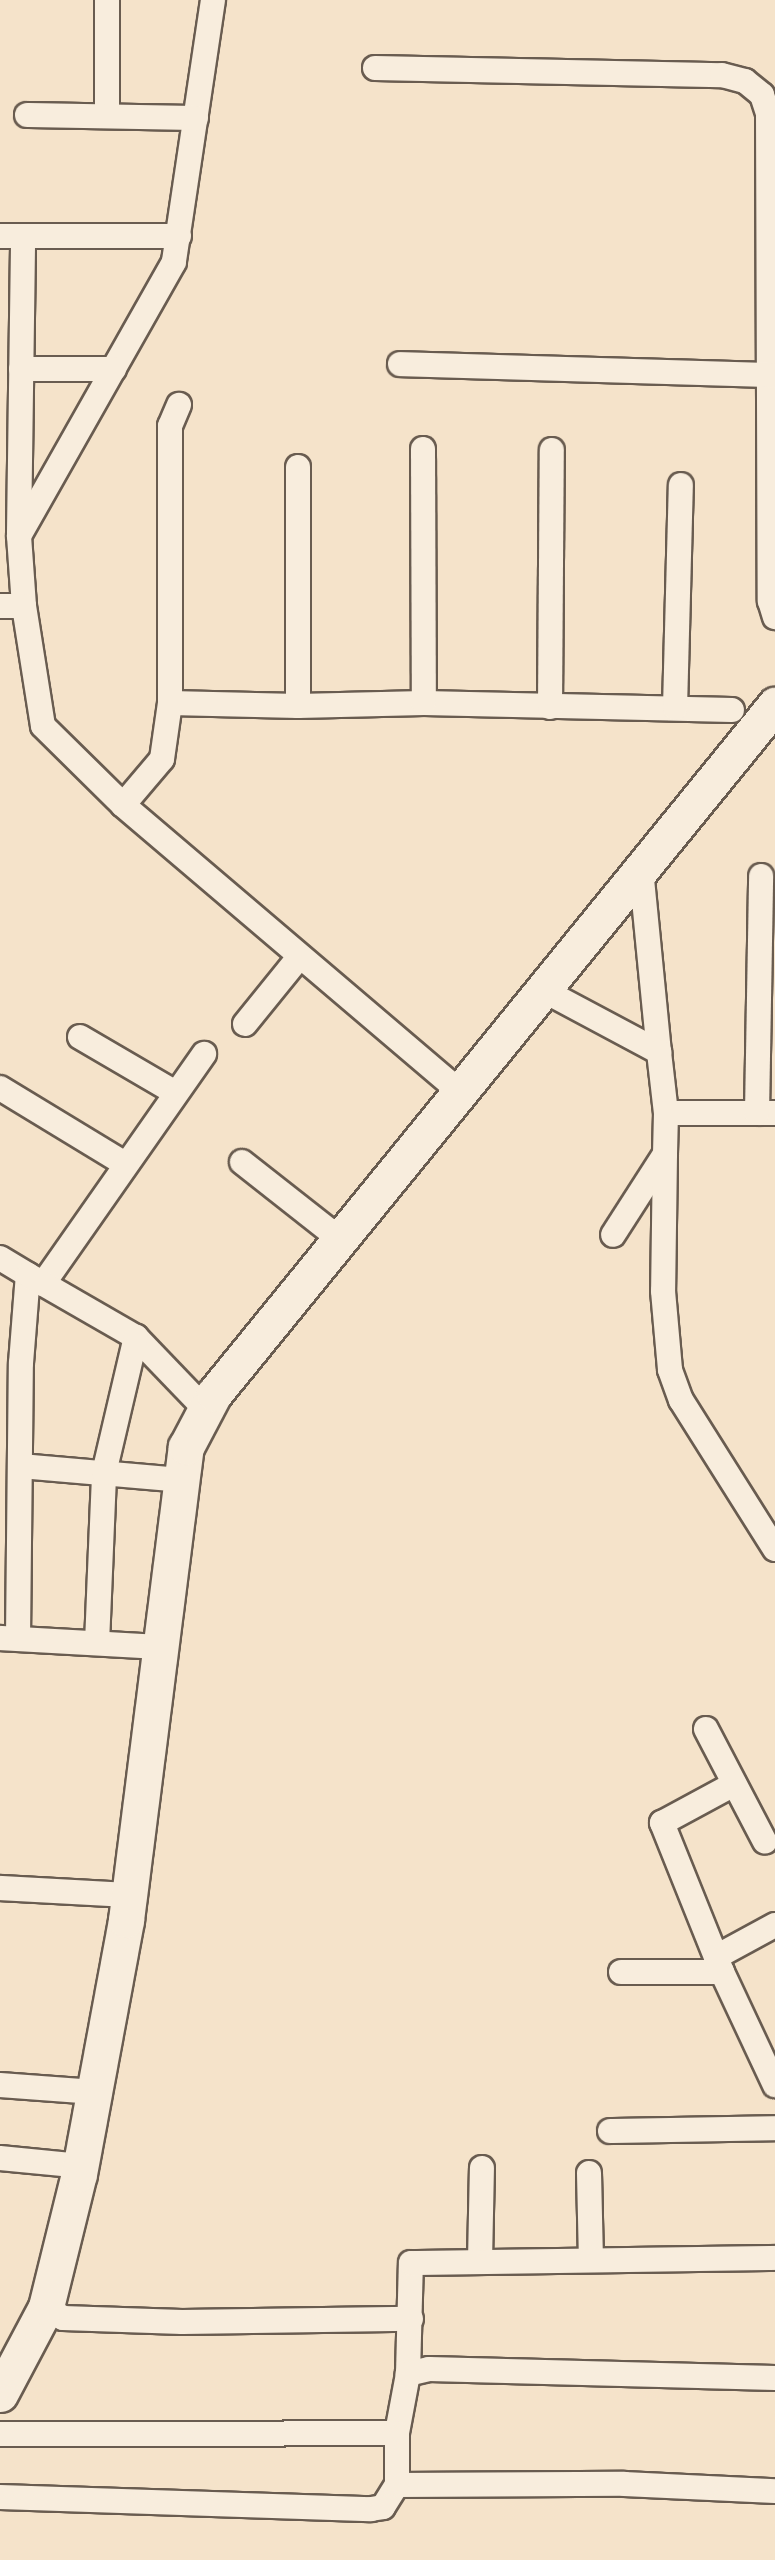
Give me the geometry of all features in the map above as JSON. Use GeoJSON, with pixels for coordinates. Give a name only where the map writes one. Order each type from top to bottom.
{"type":"FeatureCollection","features":[{"type":"Feature","properties":{"kind":"street"},"geometry":{"type":"LineString","coordinates":[[107,0],[107,116]]}},
{"type":"Feature","properties":{"kind":"street"},"geometry":{"type":"LineString","coordinates":[[19,536],[174,262],[180,236],[213,0]]}},
{"type":"Feature","properties":{"kind":"street"},"geometry":{"type":"LineString","coordinates":[[375,68],[722,75],[745,81],[762,95],[768,113],[772,148],[771,601],[775,618]]}},
{"type":"Feature","properties":{"kind":"street"},"geometry":{"type":"LineString","coordinates":[[27,115],[196,118]]}},
{"type":"Feature","properties":{"kind":"street"},"geometry":{"type":"LineString","coordinates":[[180,236],[12,236],[21,369],[10,472],[19,536],[12,606],[43,726],[123,804],[460,1092]]}},
{"type":"Feature","properties":{"kind":"street"},"geometry":{"type":"LineString","coordinates":[[400,364],[773,375]]}},
{"type":"Feature","properties":{"kind":"street"},"geometry":{"type":"LineString","coordinates":[[21,369],[114,369]]}},
{"type":"Feature","properties":{"kind":"street"},"geometry":{"type":"LineString","coordinates":[[123,804],[162,759],[170,703],[170,426],[180,405]]}},
{"type":"Feature","properties":{"kind":"street"},"geometry":{"type":"LineString","coordinates":[[423,449],[424,703]]}},
{"type":"Feature","properties":{"kind":"street"},"geometry":{"type":"LineString","coordinates":[[550,707],[552,450]]}},
{"type":"Feature","properties":{"kind":"street"},"geometry":{"type":"LineString","coordinates":[[298,467],[298,706]]}},
{"type":"Feature","properties":{"kind":"street"},"geometry":{"type":"LineString","coordinates":[[675,708],[681,485]]}},
{"type":"Feature","properties":{"kind":"street"},"geometry":{"type":"LineString","coordinates":[[0,2394],[46,2307],[81,2166],[130,1895],[186,1447],[206,1410],[340,1239],[641,869],[755,718],[675,708],[424,703],[298,706],[170,703]]}},
{"type":"Feature","properties":{"kind":"street"},"geometry":{"type":"LineString","coordinates":[[641,869],[666,1113],[663,1291],[670,1370],[681,1400],[775,1549]]}},
{"type":"Feature","properties":{"kind":"street"},"geometry":{"type":"LineString","coordinates":[[666,1113],[766,1113],[761,876]]}},
{"type":"Feature","properties":{"kind":"street"},"geometry":{"type":"LineString","coordinates":[[245,1024],[300,956]]}},
{"type":"Feature","properties":{"kind":"street"},"geometry":{"type":"LineString","coordinates":[[543,990],[659,1052]]}},
{"type":"Feature","properties":{"kind":"street"},"geometry":{"type":"LineString","coordinates":[[80,1037],[176,1093]]}},
{"type":"Feature","properties":{"kind":"street"},"geometry":{"type":"LineString","coordinates":[[161,1647],[9,1638],[21,1466],[21,1363],[35,1280],[125,1164],[204,1054]]}},
{"type":"Feature","properties":{"kind":"street"},"geometry":{"type":"LineString","coordinates":[[0,1088],[125,1164]]}},
{"type":"Feature","properties":{"kind":"street"},"geometry":{"type":"LineString","coordinates":[[613,1235],[664,1154]]}},
{"type":"Feature","properties":{"kind":"street"},"geometry":{"type":"LineString","coordinates":[[242,1161],[340,1239]]}},
{"type":"Feature","properties":{"kind":"street"},"geometry":{"type":"LineString","coordinates":[[0,1258],[136,1337],[206,1410]]}},
{"type":"Feature","properties":{"kind":"street"},"geometry":{"type":"LineString","coordinates":[[97,1643],[104,1473],[136,1337]]}},
{"type":"Feature","properties":{"kind":"street"},"geometry":{"type":"LineString","coordinates":[[21,1466],[181,1480]]}},
{"type":"Feature","properties":{"kind":"street"},"geometry":{"type":"LineString","coordinates":[[706,1729],[765,1842]]}},
{"type":"Feature","properties":{"kind":"street"},"geometry":{"type":"LineString","coordinates":[[734,1784],[662,1823],[719,1965],[775,2085]]}},
{"type":"Feature","properties":{"kind":"street"},"geometry":{"type":"LineString","coordinates":[[0,1888],[130,1895]]}},
{"type":"Feature","properties":{"kind":"street"},"geometry":{"type":"LineString","coordinates":[[621,1972],[719,1965],[775,1924]]}},
{"type":"Feature","properties":{"kind":"street"},"geometry":{"type":"LineString","coordinates":[[0,2085],[94,2092]]}},
{"type":"Feature","properties":{"kind":"street"},"geometry":{"type":"LineString","coordinates":[[610,2131],[775,2128]]}},
{"type":"Feature","properties":{"kind":"street"},"geometry":{"type":"LineString","coordinates":[[0,2158],[81,2166]]}},
{"type":"Feature","properties":{"kind":"street"},"geometry":{"type":"LineString","coordinates":[[480,2261],[482,2168]]}},
{"type":"Feature","properties":{"kind":"street"},"geometry":{"type":"LineString","coordinates":[[589,2173],[591,2258]]}},
{"type":"Feature","properties":{"kind":"street"},"geometry":{"type":"LineString","coordinates":[[0,2497],[371,2509],[383,2507],[397,2485],[397,2433],[408,2374],[411,2263],[591,2258],[775,2258]]}},
{"type":"Feature","properties":{"kind":"street"},"geometry":{"type":"LineString","coordinates":[[46,2307],[63,2318],[181,2322],[411,2319]]}},
{"type":"Feature","properties":{"kind":"street"},"geometry":{"type":"LineString","coordinates":[[408,2374],[429,2369],[775,2378]]}},
{"type":"Feature","properties":{"kind":"street"},"geometry":{"type":"LineString","coordinates":[[0,2434],[397,2433]]}},
{"type":"Feature","properties":{"kind":"street"},"geometry":{"type":"LineString","coordinates":[[397,2485],[624,2484],[775,2491]]}}]}
